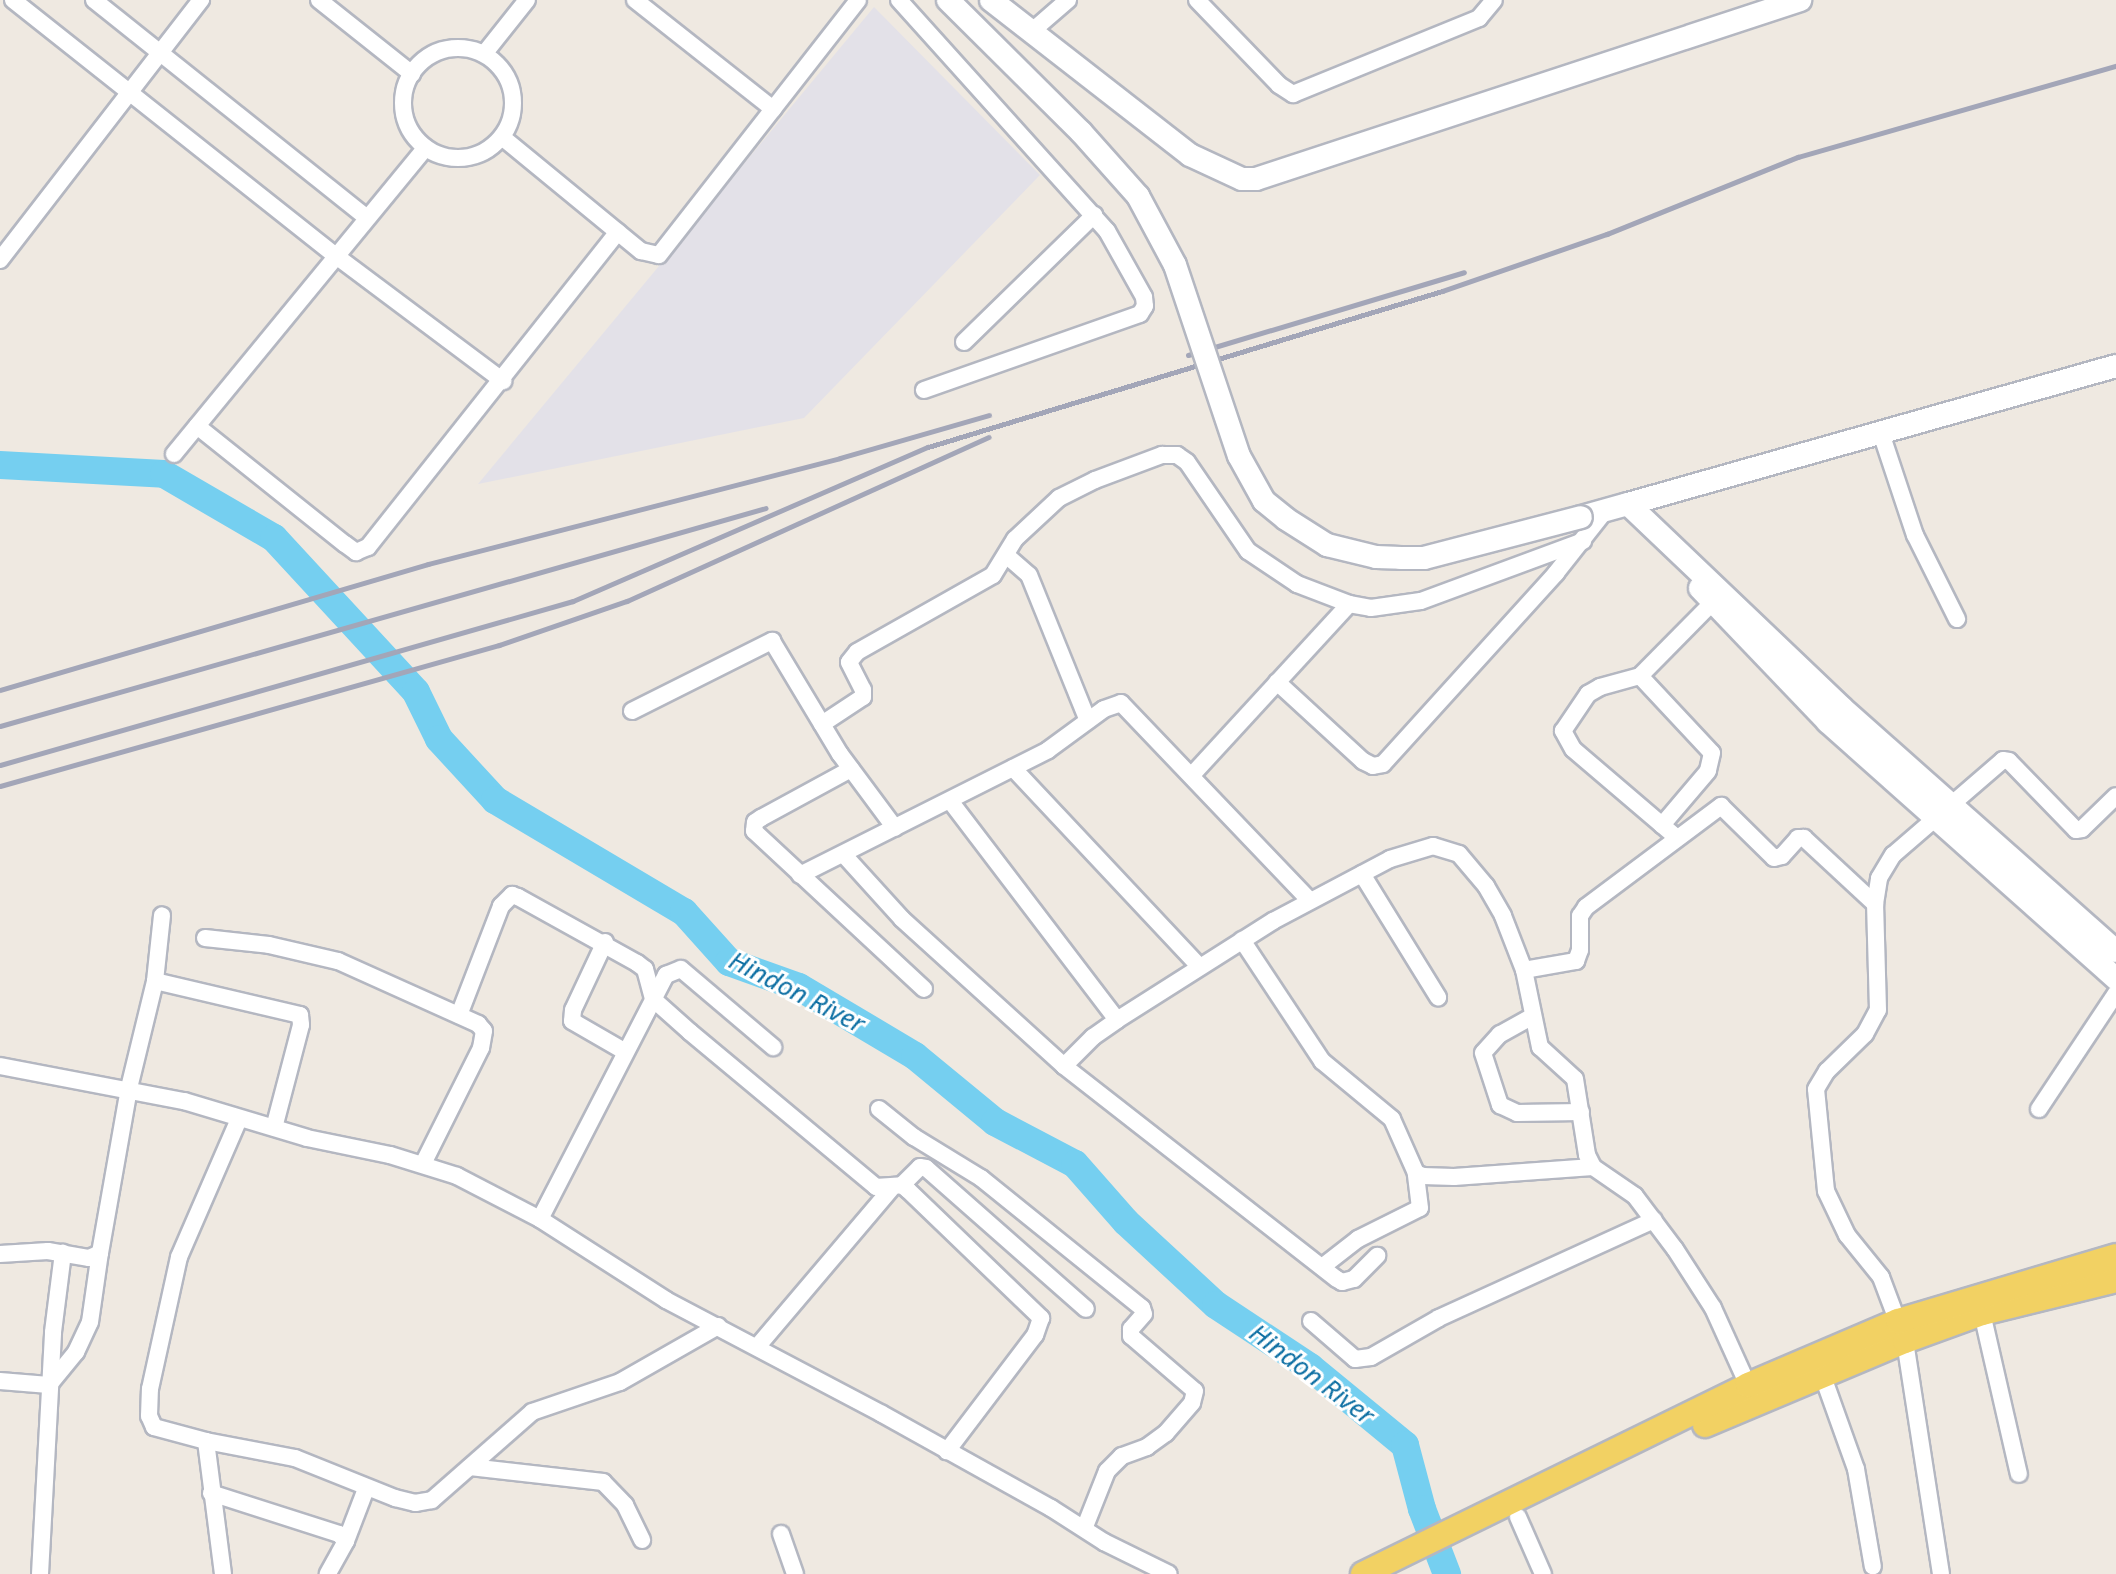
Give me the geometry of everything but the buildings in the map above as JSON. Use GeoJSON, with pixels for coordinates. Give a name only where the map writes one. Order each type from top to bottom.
{"type":"FeatureCollection","features":[{"type":"Feature","properties":{"kind":"main road"},"geometry":{"type":"LineString","coordinates":[[948,0],[1081,132],[1138,196],[1175,265],[1239,456],[1264,501],[1327,545],[1376,557],[1424,558],[1605,511],[2116,366]]}},
{"type":"Feature","properties":{"kind":"main road"},"geometry":{"type":"LineString","coordinates":[[991,0],[1190,155],[1242,179],[1256,179],[1800,0]]}},
{"type":"Feature","properties":{"kind":"main road"},"geometry":{"type":"LineString","coordinates":[[1628,504],[1667,542],[1711,578],[1941,812],[2116,979]]}},
{"type":"Feature","properties":{"kind":"main road"},"geometry":{"type":"LineString","coordinates":[[1667,542],[1690,578],[1828,722],[2116,951]]}},
{"type":"Feature","properties":{"kind":"main road"},"geometry":{"type":"LineString","coordinates":[[1697,1420],[1748,1385],[2116,1256]]}},
{"type":"Feature","properties":{"kind":"main road"},"geometry":{"type":"LineString","coordinates":[[1402,1574],[1697,1420],[1822,1374],[1902,1331],[2116,1280]]}},
{"type":"Feature","properties":{"kind":"main road"},"geometry":{"type":"LineString","coordinates":[[1363,1574],[1512,1514]]}},
{"type":"Feature","properties":{"kind":"street"},"geometry":{"type":"LineString","coordinates":[[13,0],[336,256],[503,381]]}},
{"type":"Feature","properties":{"kind":"street"},"geometry":{"type":"LineString","coordinates":[[94,0],[367,218]]}},
{"type":"Feature","properties":{"kind":"street"},"geometry":{"type":"LineString","coordinates":[[0,260],[201,0]]}},
{"type":"Feature","properties":{"kind":"street"},"geometry":{"type":"LineString","coordinates":[[319,0],[412,74]]}},
{"type":"Feature","properties":{"kind":"street"},"geometry":{"type":"LineString","coordinates":[[484,54],[527,0]]}},
{"type":"Feature","properties":{"kind":"street"},"geometry":{"type":"LineString","coordinates":[[635,0],[773,109]]}},
{"type":"Feature","properties":{"kind":"street"},"geometry":{"type":"LineString","coordinates":[[502,137],[641,251],[659,255],[858,0]]}},
{"type":"Feature","properties":{"kind":"street"},"geometry":{"type":"LineString","coordinates":[[899,0],[1094,215],[1115,242],[1144,297],[1145,306],[1140,314],[924,390]]}},
{"type":"Feature","properties":{"kind":"street"},"geometry":{"type":"LineString","coordinates":[[1031,32],[1068,0]]}},
{"type":"Feature","properties":{"kind":"street"},"geometry":{"type":"LineString","coordinates":[[1197,0],[1279,85],[1293,94],[1479,18],[1497,2]]}},
{"type":"Feature","properties":{"kind":"street"},"geometry":{"type":"LineString","coordinates":[[468,49],[484,54],[499,66],[509,82],[514,101],[511,120],[502,137],[474,156],[457,159],[425,148],[406,122],[403,106],[412,74],[436,53],[468,49]]}},
{"type":"Feature","properties":{"kind":"street"},"geometry":{"type":"LineString","coordinates":[[174,454],[425,148]]}},
{"type":"Feature","properties":{"kind":"street"},"geometry":{"type":"LineString","coordinates":[[964,342],[1094,215]]}},
{"type":"Feature","properties":{"kind":"street"},"geometry":{"type":"LineString","coordinates":[[197,426],[356,552],[378,538],[618,232]]}},
{"type":"Feature","properties":{"kind":"street"},"geometry":{"type":"LineString","coordinates":[[1881,433],[1915,535],[1957,619]]}},
{"type":"Feature","properties":{"kind":"street"},"geometry":{"type":"LineString","coordinates":[[822,724],[863,697],[850,657],[993,575],[1029,523],[1059,498],[1162,455],[1177,455],[1196,473],[1248,551],[1297,584],[1349,604],[1371,608],[1421,601],[1583,541]]}},
{"type":"Feature","properties":{"kind":"street"},"geometry":{"type":"LineString","coordinates":[[1277,682],[1363,761],[1373,766],[1383,764],[1583,541],[1605,511]]}},
{"type":"Feature","properties":{"kind":"street"},"geometry":{"type":"LineString","coordinates":[[1006,555],[1029,575],[1088,721]]}},
{"type":"Feature","properties":{"kind":"street"},"geometry":{"type":"LineString","coordinates":[[1676,837],[1573,749],[1563,731],[1588,694],[1600,687],[1640,676],[1713,602]]}},
{"type":"Feature","properties":{"kind":"street"},"geometry":{"type":"LineString","coordinates":[[1192,775],[1349,604]]}},
{"type":"Feature","properties":{"kind":"street"},"geometry":{"type":"LineString","coordinates":[[632,711],[772,641],[851,769],[895,828]]}},
{"type":"Feature","properties":{"kind":"street"},"geometry":{"type":"LineString","coordinates":[[1640,676],[1712,753],[1708,771],[1662,825]]}},
{"type":"Feature","properties":{"kind":"street"},"geometry":{"type":"LineString","coordinates":[[800,875],[951,802],[1062,742],[1113,704],[1121,703],[1309,900]]}},
{"type":"Feature","properties":{"kind":"street"},"geometry":{"type":"LineString","coordinates":[[1941,1574],[1902,1331],[1881,1277],[1847,1235],[1832,1206],[1823,1173],[1816,1098],[1820,1080],[1865,1034],[1878,1010],[1875,904],[1884,867],[1941,812],[2000,761],[2006,760],[2076,830],[2082,829],[2116,796]]}},
{"type":"Feature","properties":{"kind":"street"},"geometry":{"type":"LineString","coordinates":[[1013,768],[1199,966]]}},
{"type":"Feature","properties":{"kind":"street"},"geometry":{"type":"LineString","coordinates":[[851,769],[755,822],[756,834],[924,989]]}},
{"type":"Feature","properties":{"kind":"street"},"geometry":{"type":"LineString","coordinates":[[951,802],[1117,1020]]}},
{"type":"Feature","properties":{"kind":"street"},"geometry":{"type":"LineString","coordinates":[[1524,970],[1576,961],[1580,950],[1580,916],[1586,907],[1721,806],[1774,858],[1782,856],[1798,838],[1804,838],[1875,904]]}},
{"type":"Feature","properties":{"kind":"street"},"geometry":{"type":"LineString","coordinates":[[1064,1066],[1093,1037],[1117,1020],[1309,900],[1390,859],[1433,846],[1459,854],[1486,886],[1503,916],[1524,970],[1540,1047],[1575,1079],[1587,1155],[1593,1167],[1635,1196],[1654,1220],[1713,1308],[1748,1385]]}},
{"type":"Feature","properties":{"kind":"street"},"geometry":{"type":"LineString","coordinates":[[844,855],[902,919],[1064,1066],[1322,1267],[1342,1282],[1348,1281],[1377,1256]]}},
{"type":"Feature","properties":{"kind":"street"},"geometry":{"type":"LineString","coordinates":[[1362,874],[1438,997]]}},
{"type":"Feature","properties":{"kind":"street"},"geometry":{"type":"LineString","coordinates":[[459,1015],[501,906],[512,895],[605,942],[645,969],[653,999],[876,1187],[896,1187],[1041,1318],[1035,1335],[947,1451]]}},
{"type":"Feature","properties":{"kind":"street"},"geometry":{"type":"LineString","coordinates":[[49,1385],[85,1336],[129,1088],[155,981],[162,915]]}},
{"type":"Feature","properties":{"kind":"street"},"geometry":{"type":"LineString","coordinates":[[205,938],[269,945],[338,961],[478,1024],[484,1037],[423,1164]]}},
{"type":"Feature","properties":{"kind":"street"},"geometry":{"type":"LineString","coordinates":[[1242,940],[1317,1055],[1392,1119],[1416,1173],[1420,1208],[1358,1239],[1322,1267]]}},
{"type":"Feature","properties":{"kind":"street"},"geometry":{"type":"LineString","coordinates":[[605,942],[573,1010],[572,1021],[624,1051]]}},
{"type":"Feature","properties":{"kind":"street"},"geometry":{"type":"LineString","coordinates":[[540,1219],[624,1051],[666,975],[681,969],[773,1047]]}},
{"type":"Feature","properties":{"kind":"street"},"geometry":{"type":"LineString","coordinates":[[155,981],[300,1015],[301,1025],[274,1128]]}},
{"type":"Feature","properties":{"kind":"street"},"geometry":{"type":"LineString","coordinates":[[2039,1109],[2116,993]]}},
{"type":"Feature","properties":{"kind":"street"},"geometry":{"type":"LineString","coordinates":[[1533,1016],[1500,1034],[1483,1053],[1500,1105],[1517,1113],[1581,1112]]}},
{"type":"Feature","properties":{"kind":"street"},"geometry":{"type":"LineString","coordinates":[[0,1066],[129,1088],[239,1119],[423,1164],[457,1176],[540,1219],[666,1300],[947,1451],[1104,1542],[1169,1574]]}},
{"type":"Feature","properties":{"kind":"street"},"geometry":{"type":"LineString","coordinates":[[879,1109],[914,1137],[981,1178],[1142,1308],[1144,1314],[1131,1329],[1131,1336],[1195,1391],[1192,1403],[1166,1433],[1147,1447],[1122,1456],[1107,1471],[1084,1529]]}},
{"type":"Feature","properties":{"kind":"street"},"geometry":{"type":"LineString","coordinates":[[239,1119],[179,1257],[150,1389],[149,1416],[154,1427],[206,1441],[295,1458],[366,1489],[415,1503],[432,1500],[532,1412],[620,1382],[718,1326]]}},
{"type":"Feature","properties":{"kind":"street"},"geometry":{"type":"LineString","coordinates":[[757,1347],[896,1187],[920,1167],[926,1168],[1086,1309]]}},
{"type":"Feature","properties":{"kind":"street"},"geometry":{"type":"LineString","coordinates":[[1416,1173],[1454,1177],[1593,1167]]}},
{"type":"Feature","properties":{"kind":"street"},"geometry":{"type":"LineString","coordinates":[[1311,1321],[1355,1359],[1371,1357],[1439,1318],[1654,1220]]}},
{"type":"Feature","properties":{"kind":"street"},"geometry":{"type":"LineString","coordinates":[[0,1254],[63,1253],[89,1258],[100,1253]]}},
{"type":"Feature","properties":{"kind":"street"},"geometry":{"type":"LineString","coordinates":[[40,1574],[49,1385],[63,1253]]}},
{"type":"Feature","properties":{"kind":"street"},"geometry":{"type":"LineString","coordinates":[[1982,1313],[2019,1474]]}},
{"type":"Feature","properties":{"kind":"street"},"geometry":{"type":"LineString","coordinates":[[1822,1374],[1856,1469],[1873,1567]]}},
{"type":"Feature","properties":{"kind":"street"},"geometry":{"type":"LineString","coordinates":[[0,1381],[49,1385]]}},
{"type":"Feature","properties":{"kind":"street"},"geometry":{"type":"LineString","coordinates":[[206,1441],[223,1574]]}},
{"type":"Feature","properties":{"kind":"street"},"geometry":{"type":"LineString","coordinates":[[470,1467],[603,1482],[625,1505],[642,1540]]}},
{"type":"Feature","properties":{"kind":"street"},"geometry":{"type":"LineString","coordinates":[[328,1574],[346,1541],[366,1489]]}},
{"type":"Feature","properties":{"kind":"street"},"geometry":{"type":"LineString","coordinates":[[211,1493],[339,1534],[346,1541]]}},
{"type":"Feature","properties":{"kind":"street"},"geometry":{"type":"LineString","coordinates":[[1512,1514],[1543,1574]]}},
{"type":"Feature","properties":{"kind":"street"},"geometry":{"type":"LineString","coordinates":[[781,1534],[795,1574]]}},
{"type":"Feature","properties":{"kind":"shaded area"},"geometry":{"type":"Polygon","coordinates":[[[874,7],[1040,175],[804,418],[478,484],[874,7]]]}},
{"type":"Feature","properties":{"kind":"waterway","name":"Hindon River"},"geometry":{"type":"LineString","coordinates":[[0,465],[164,474],[274,538],[416,692],[439,739],[495,800],[684,912],[729,962],[799,987],[915,1056],[995,1122],[1075,1164],[1126,1222],[1216,1305],[1310,1367],[1405,1445],[1422,1509],[1447,1574]]}},
{"type":"Feature","properties":{"kind":"railway"},"geometry":{"type":"LineString","coordinates":[[0,765],[573,601],[928,447],[1442,291],[1607,234],[1798,157],[2116,66]]}},
{"type":"Feature","properties":{"kind":"railway"},"geometry":{"type":"LineString","coordinates":[[1188,355],[1464,272]]}},
{"type":"Feature","properties":{"kind":"railway"},"geometry":{"type":"LineString","coordinates":[[0,690],[428,564],[840,458],[989,415]]}},
{"type":"Feature","properties":{"kind":"railway"},"geometry":{"type":"LineString","coordinates":[[0,786],[499,645],[627,601],[989,437]]}},
{"type":"Feature","properties":{"kind":"railway"},"geometry":{"type":"LineString","coordinates":[[0,726],[766,508]]}}]}
